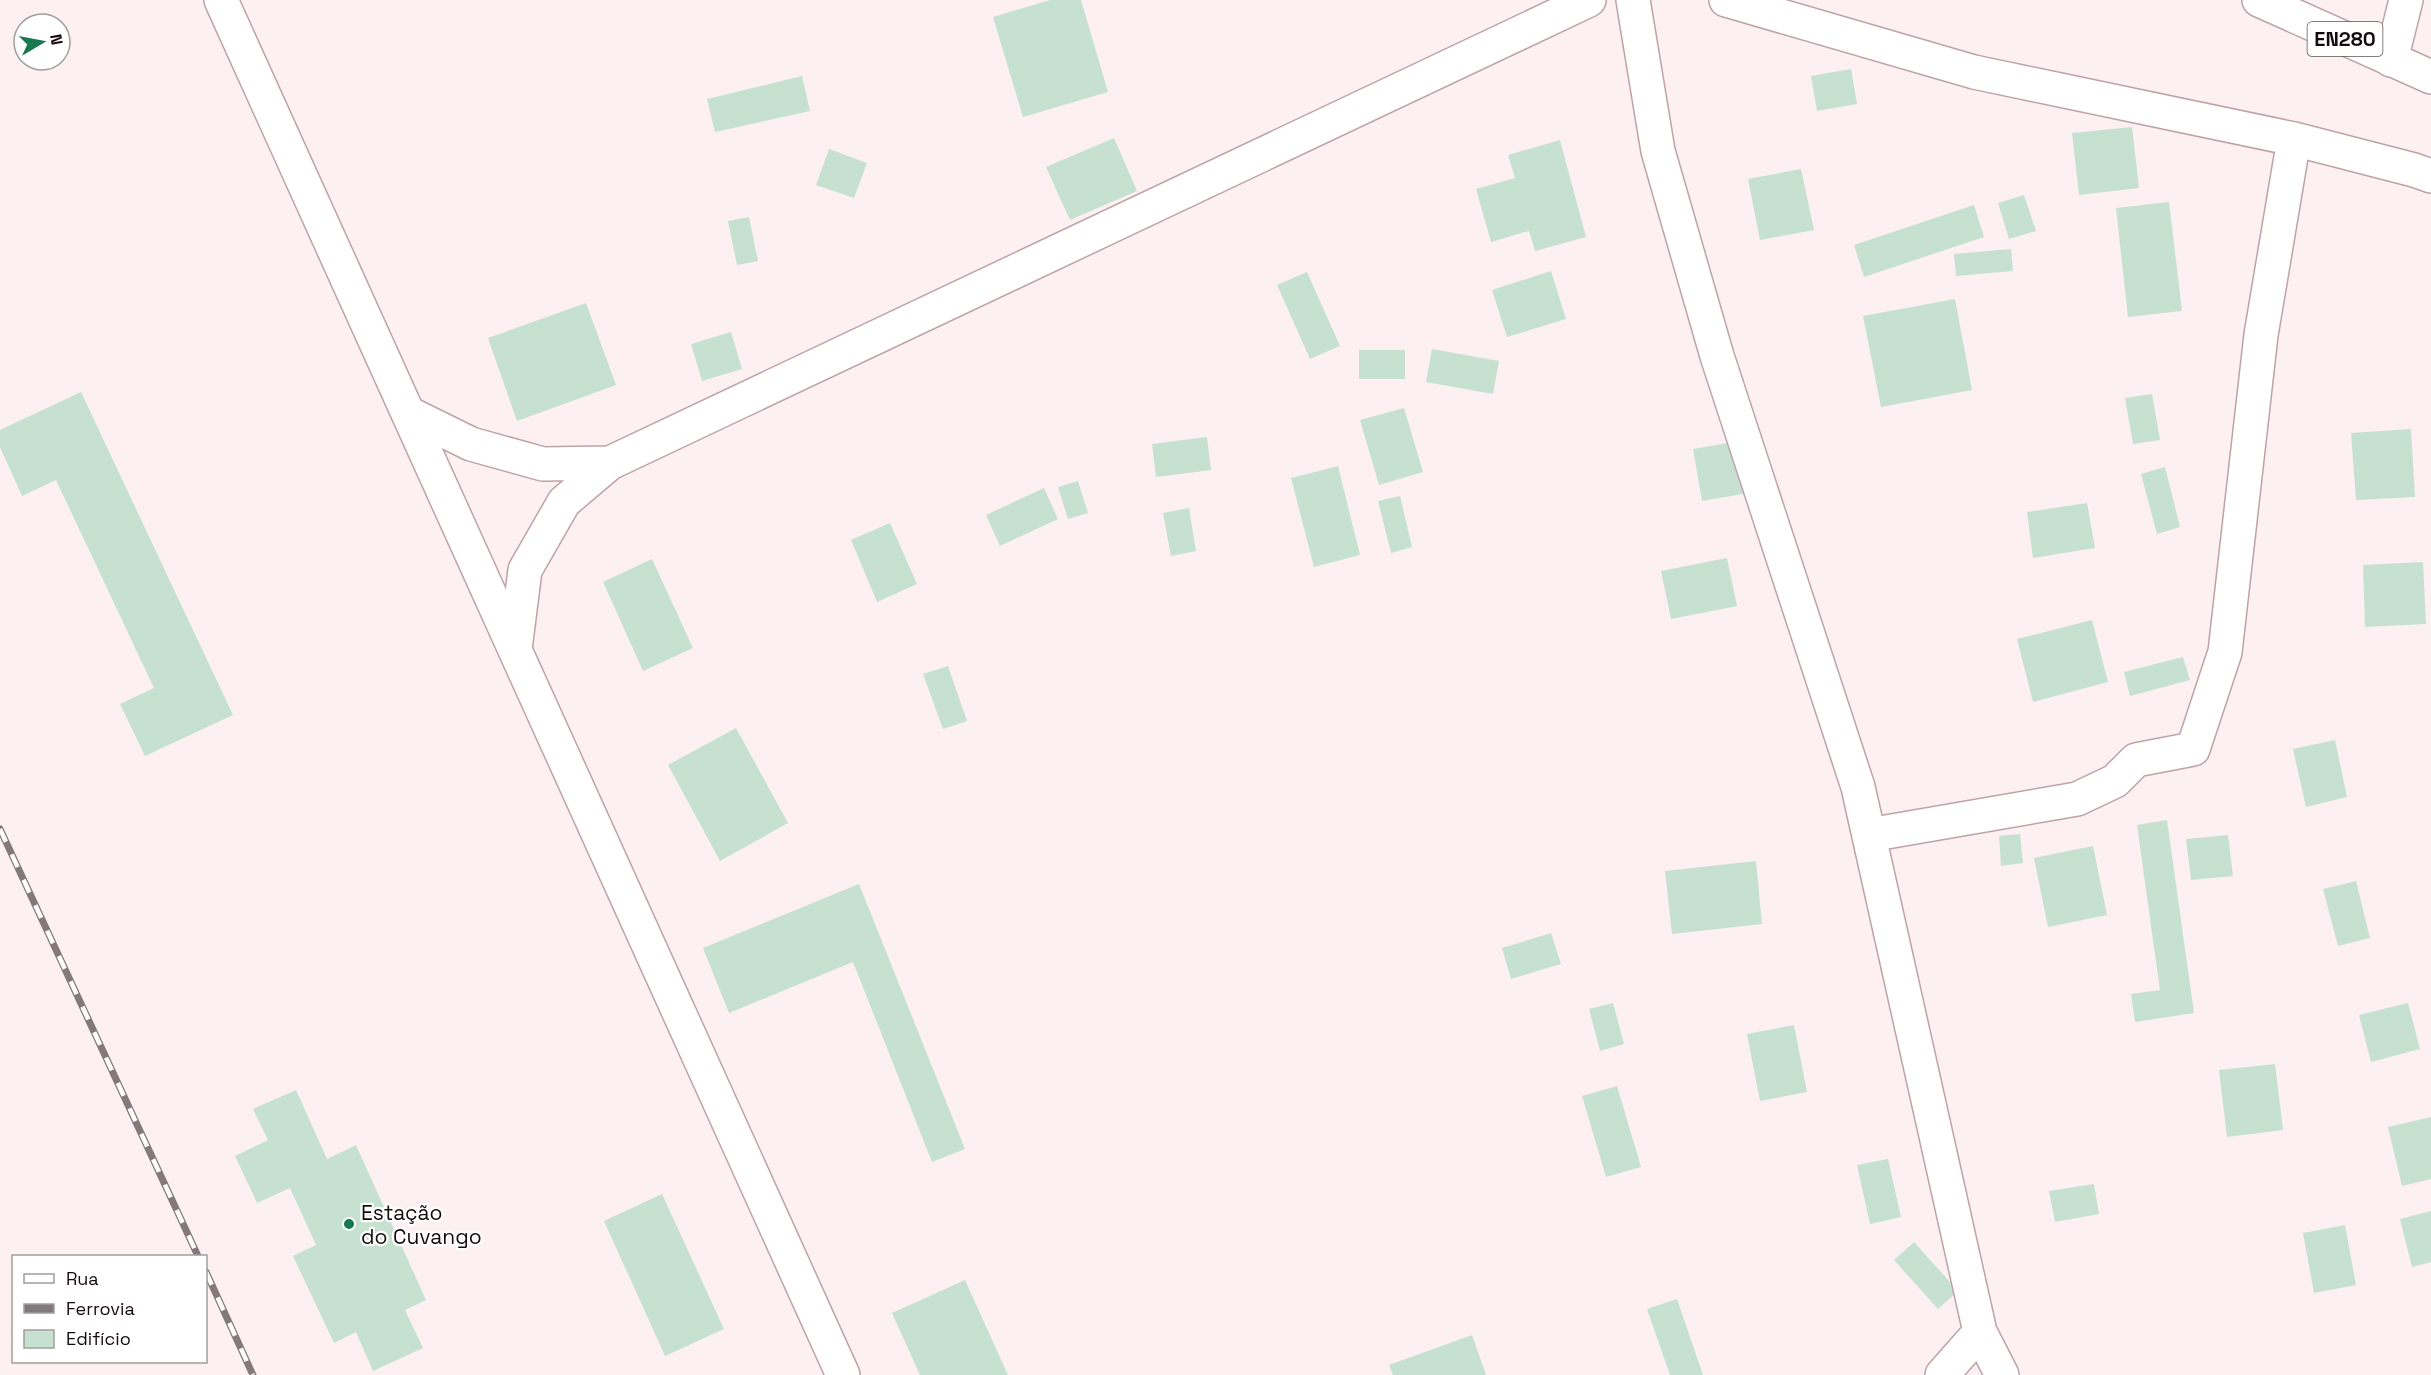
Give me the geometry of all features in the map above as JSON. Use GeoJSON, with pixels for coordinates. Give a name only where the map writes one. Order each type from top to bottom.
{"type":"FeatureCollection","features":[{"type":"Feature","properties":{"kind":"street"},"geometry":{"type":"LineString","coordinates":[[221,0],[843,1375]]}},
{"type":"Feature","properties":{"kind":"street"},"geometry":{"type":"LineString","coordinates":[[515,650],[525,570],[564,502],[610,463],[1589,0]]}},
{"type":"Feature","properties":{"kind":"street"},"geometry":{"type":"LineString","coordinates":[[1633,0],[1658,151],[1717,356],[1858,787],[1980,1332],[2002,1375]]}},
{"type":"Feature","properties":{"kind":"street"},"geometry":{"type":"LineString","coordinates":[[1726,0],[1974,72],[2294,139],[2415,170],[2431,177]]}},
{"type":"Feature","properties":{"kind":"street","name":"EN280"},"geometry":{"type":"LineString","coordinates":[[2259,0],[2431,77]]}},
{"type":"Feature","properties":{"kind":"street"},"geometry":{"type":"LineString","coordinates":[[2391,60],[2406,0]]}},
{"type":"Feature","properties":{"kind":"street"},"geometry":{"type":"LineString","coordinates":[[1869,835],[2077,799],[2115,781],[2136,760],[2193,749],[2225,652],[2261,335],[2294,139]]}},
{"type":"Feature","properties":{"kind":"street"},"geometry":{"type":"LineString","coordinates":[[408,413],[471,444],[543,464],[610,463]]}},
{"type":"Feature","properties":{"kind":"street"},"geometry":{"type":"LineString","coordinates":[[1942,1375],[1980,1332]]}},
{"type":"Feature","properties":{"kind":"building"},"geometry":{"type":"Polygon","coordinates":[[[1050,0],[1081,0],[1108,92],[1023,117],[993,17],[1050,0]]]}},
{"type":"Feature","properties":{"kind":"building"},"geometry":{"type":"Polygon","coordinates":[[[1851,69],[1857,104],[1817,111],[1811,76],[1851,69]]]}},
{"type":"Feature","properties":{"kind":"building"},"geometry":{"type":"Polygon","coordinates":[[[802,76],[810,111],[715,132],[707,99],[802,76]]]}},
{"type":"Feature","properties":{"kind":"building"},"geometry":{"type":"Polygon","coordinates":[[[2132,127],[2139,188],[2079,195],[2072,133],[2132,127]]]}},
{"type":"Feature","properties":{"kind":"building"},"geometry":{"type":"Polygon","coordinates":[[[1114,138],[1137,191],[1070,220],[1046,167],[1114,138]]]}},
{"type":"Feature","properties":{"kind":"building"},"geometry":{"type":"Polygon","coordinates":[[[1560,140],[1586,237],[1535,251],[1529,231],[1491,242],[1476,189],[1515,178],[1508,155],[1560,140]]]}},
{"type":"Feature","properties":{"kind":"building"},"geometry":{"type":"Polygon","coordinates":[[[829,149],[867,163],[854,198],[816,185],[829,149]]]}},
{"type":"Feature","properties":{"kind":"building"},"geometry":{"type":"Polygon","coordinates":[[[1801,169],[1814,230],[1760,240],[1748,179],[1801,169]]]}},
{"type":"Feature","properties":{"kind":"building"},"geometry":{"type":"Polygon","coordinates":[[[2024,195],[2036,231],[2009,239],[1998,203],[2024,195]]]}},
{"type":"Feature","properties":{"kind":"building"},"geometry":{"type":"Polygon","coordinates":[[[2169,202],[2182,311],[2128,317],[2116,208],[2169,202]]]}},
{"type":"Feature","properties":{"kind":"building"},"geometry":{"type":"Polygon","coordinates":[[[1974,205],[1984,237],[1864,277],[1854,245],[1974,205]]]}},
{"type":"Feature","properties":{"kind":"building"},"geometry":{"type":"Polygon","coordinates":[[[749,217],[758,261],[737,265],[728,221],[749,217]]]}},
{"type":"Feature","properties":{"kind":"building"},"geometry":{"type":"Polygon","coordinates":[[[2011,249],[2013,271],[1956,276],[1954,254],[2011,249]]]}},
{"type":"Feature","properties":{"kind":"building"},"geometry":{"type":"Polygon","coordinates":[[[1551,271],[1566,319],[1507,337],[1492,290],[1551,271]]]}},
{"type":"Feature","properties":{"kind":"building"},"geometry":{"type":"Polygon","coordinates":[[[1307,272],[1340,346],[1310,359],[1277,285],[1307,272]]]}},
{"type":"Feature","properties":{"kind":"building"},"geometry":{"type":"Polygon","coordinates":[[[1955,299],[1972,390],[1881,407],[1863,316],[1955,299]]]}},
{"type":"Feature","properties":{"kind":"building"},"geometry":{"type":"Polygon","coordinates":[[[586,303],[616,385],[517,421],[488,338],[586,303]]]}},
{"type":"Feature","properties":{"kind":"building"},"geometry":{"type":"Polygon","coordinates":[[[731,332],[742,369],[702,381],[691,344],[731,332]]]}},
{"type":"Feature","properties":{"kind":"building"},"geometry":{"type":"Polygon","coordinates":[[[1432,349],[1499,361],[1493,394],[1426,382],[1432,349]]]}},
{"type":"Feature","properties":{"kind":"building"},"geometry":{"type":"Polygon","coordinates":[[[1359,350],[1405,350],[1405,379],[1359,379],[1359,350]]]}},
{"type":"Feature","properties":{"kind":"building"},"geometry":{"type":"Polygon","coordinates":[[[81,392],[233,715],[145,756],[120,704],[154,688],[56,480],[22,496],[0,447],[0,430],[81,392]]]}},
{"type":"Feature","properties":{"kind":"building"},"geometry":{"type":"Polygon","coordinates":[[[2152,394],[2160,440],[2133,444],[2125,398],[2152,394]]]}},
{"type":"Feature","properties":{"kind":"building"},"geometry":{"type":"Polygon","coordinates":[[[1404,408],[1423,472],[1379,485],[1360,420],[1404,408]]]}},
{"type":"Feature","properties":{"kind":"building"},"geometry":{"type":"Polygon","coordinates":[[[2411,429],[2415,497],[2356,500],[2351,433],[2411,429]]]}},
{"type":"Feature","properties":{"kind":"building"},"geometry":{"type":"Polygon","coordinates":[[[1207,437],[1211,470],[1156,477],[1152,444],[1207,437]]]}},
{"type":"Feature","properties":{"kind":"building"},"geometry":{"type":"Polygon","coordinates":[[[1739,441],[1748,493],[1702,501],[1693,449],[1739,441]]]}},
{"type":"Feature","properties":{"kind":"building"},"geometry":{"type":"Polygon","coordinates":[[[1338,466],[1360,555],[1314,567],[1291,478],[1338,466]]]}},
{"type":"Feature","properties":{"kind":"building"},"geometry":{"type":"Polygon","coordinates":[[[2165,467],[2180,527],[2157,534],[2141,474],[2165,467]]]}},
{"type":"Feature","properties":{"kind":"building"},"geometry":{"type":"Polygon","coordinates":[[[1078,481],[1088,513],[1068,519],[1058,487],[1078,481]]]}},
{"type":"Feature","properties":{"kind":"building"},"geometry":{"type":"Polygon","coordinates":[[[1044,488],[1058,519],[1000,546],[986,515],[1044,488]]]}},
{"type":"Feature","properties":{"kind":"building"},"geometry":{"type":"Polygon","coordinates":[[[1400,496],[1412,547],[1391,553],[1378,501],[1400,496]]]}},
{"type":"Feature","properties":{"kind":"building"},"geometry":{"type":"Polygon","coordinates":[[[2087,503],[2095,548],[2033,558],[2027,512],[2087,503]]]}},
{"type":"Feature","properties":{"kind":"building"},"geometry":{"type":"Polygon","coordinates":[[[1189,508],[1196,551],[1171,556],[1163,513],[1189,508]]]}},
{"type":"Feature","properties":{"kind":"building"},"geometry":{"type":"Polygon","coordinates":[[[890,523],[917,584],[877,602],[851,540],[890,523]]]}},
{"type":"Feature","properties":{"kind":"building"},"geometry":{"type":"Polygon","coordinates":[[[1727,558],[1737,606],[1671,619],[1661,571],[1727,558]]]}},
{"type":"Feature","properties":{"kind":"building"},"geometry":{"type":"Polygon","coordinates":[[[652,559],[693,648],[643,671],[603,582],[652,559]]]}},
{"type":"Feature","properties":{"kind":"building"},"geometry":{"type":"Polygon","coordinates":[[[2423,562],[2426,624],[2365,627],[2363,565],[2423,562]]]}},
{"type":"Feature","properties":{"kind":"building"},"geometry":{"type":"Polygon","coordinates":[[[2092,620],[2108,682],[2033,702],[2017,639],[2092,620]]]}},
{"type":"Feature","properties":{"kind":"building"},"geometry":{"type":"Polygon","coordinates":[[[2183,657],[2190,680],[2130,696],[2124,672],[2183,657]]]}},
{"type":"Feature","properties":{"kind":"building"},"geometry":{"type":"Polygon","coordinates":[[[948,666],[967,721],[943,729],[923,674],[948,666]]]}},
{"type":"Feature","properties":{"kind":"building"},"geometry":{"type":"Polygon","coordinates":[[[736,728],[788,823],[720,861],[668,765],[736,728]]]}},
{"type":"Feature","properties":{"kind":"building"},"geometry":{"type":"Polygon","coordinates":[[[2335,740],[2347,797],[2306,807],[2293,749],[2335,740]]]}},
{"type":"Feature","properties":{"kind":"building"},"geometry":{"type":"Polygon","coordinates":[[[2167,820],[2194,1013],[2135,1022],[2131,994],[2160,990],[2137,825],[2167,820]]]}},
{"type":"Feature","properties":{"kind":"building"},"geometry":{"type":"Polygon","coordinates":[[[2020,834],[2023,863],[2001,866],[1999,836],[2020,834]]]}},
{"type":"Feature","properties":{"kind":"building"},"geometry":{"type":"Polygon","coordinates":[[[2228,835],[2233,876],[2191,880],[2186,839],[2228,835]]]}},
{"type":"Feature","properties":{"kind":"building"},"geometry":{"type":"Polygon","coordinates":[[[2093,846],[2107,915],[2048,927],[2034,858],[2093,846]]]}},
{"type":"Feature","properties":{"kind":"building"},"geometry":{"type":"Polygon","coordinates":[[[1756,861],[1762,924],[1672,934],[1665,871],[1756,861]]]}},
{"type":"Feature","properties":{"kind":"building"},"geometry":{"type":"Polygon","coordinates":[[[2356,881],[2370,938],[2338,946],[2323,889],[2356,881]]]}},
{"type":"Feature","properties":{"kind":"building"},"geometry":{"type":"Polygon","coordinates":[[[859,884],[965,1149],[932,1162],[853,962],[729,1013],[703,948],[859,884]]]}},
{"type":"Feature","properties":{"kind":"building"},"geometry":{"type":"Polygon","coordinates":[[[1551,933],[1561,964],[1511,979],[1502,948],[1551,933]]]}},
{"type":"Feature","properties":{"kind":"building"},"geometry":{"type":"Polygon","coordinates":[[[1613,1003],[1624,1044],[1600,1051],[1589,1009],[1613,1003]]]}},
{"type":"Feature","properties":{"kind":"building"},"geometry":{"type":"Polygon","coordinates":[[[2408,1003],[2420,1049],[2371,1062],[2359,1015],[2408,1003]]]}},
{"type":"Feature","properties":{"kind":"building"},"geometry":{"type":"Polygon","coordinates":[[[1794,1025],[1807,1092],[1760,1101],[1747,1034],[1794,1025]]]}},
{"type":"Feature","properties":{"kind":"building"},"geometry":{"type":"Polygon","coordinates":[[[2275,1064],[2283,1130],[2227,1137],[2219,1070],[2275,1064]]]}},
{"type":"Feature","properties":{"kind":"building"},"geometry":{"type":"Polygon","coordinates":[[[1617,1086],[1641,1167],[1606,1177],[1582,1096],[1617,1086]]]}},
{"type":"Feature","properties":{"kind":"building","name":"Estação do Cuvango"},"geometry":{"type":"Polygon","coordinates":[[[296,1090],[327,1159],[356,1145],[426,1300],[405,1310],[423,1348],[373,1371],[356,1332],[334,1343],[293,1256],[316,1245],[290,1188],[257,1203],[235,1156],[268,1140],[253,1109],[296,1090]]]}},
{"type":"Feature","properties":{"kind":"building"},"geometry":{"type":"Polygon","coordinates":[[[2431,1117],[2431,1179],[2402,1186],[2388,1127],[2431,1117]]]}},
{"type":"Feature","properties":{"kind":"building"},"geometry":{"type":"Polygon","coordinates":[[[1888,1159],[1901,1217],[1870,1224],[1857,1165],[1888,1159]]]}},
{"type":"Feature","properties":{"kind":"building"},"geometry":{"type":"Polygon","coordinates":[[[2094,1184],[2099,1214],[2055,1222],[2049,1191],[2094,1184]]]}},
{"type":"Feature","properties":{"kind":"building"},"geometry":{"type":"Polygon","coordinates":[[[662,1194],[724,1329],[665,1356],[604,1221],[662,1194]]]}},
{"type":"Feature","properties":{"kind":"building"},"geometry":{"type":"Polygon","coordinates":[[[2431,1211],[2431,1262],[2412,1267],[2400,1219],[2431,1211]]]}},
{"type":"Feature","properties":{"kind":"building"},"geometry":{"type":"Polygon","coordinates":[[[2345,1225],[2356,1285],[2314,1293],[2303,1233],[2345,1225]]]}},
{"type":"Feature","properties":{"kind":"building"},"geometry":{"type":"Polygon","coordinates":[[[1914,1242],[1958,1291],[1938,1309],[1894,1260],[1914,1242]]]}},
{"type":"Feature","properties":{"kind":"building"},"geometry":{"type":"Polygon","coordinates":[[[965,1280],[1008,1375],[920,1375],[892,1313],[965,1280]]]}},
{"type":"Feature","properties":{"kind":"building"},"geometry":{"type":"Polygon","coordinates":[[[1677,1299],[1703,1375],[1670,1375],[1647,1309],[1677,1299]]]}},
{"type":"Feature","properties":{"kind":"building"},"geometry":{"type":"Polygon","coordinates":[[[1472,1335],[1486,1375],[1393,1375],[1389,1365],[1472,1335]]]}},
{"type":"Feature","properties":{"kind":"railway"},"geometry":{"type":"LineString","coordinates":[[0,829],[198,1255]]}},
{"type":"Feature","properties":{"kind":"railway"},"geometry":{"type":"LineString","coordinates":[[207,1274],[253,1375]]}},
{"type":"Feature","properties":{"kind":"place","name":"Estação do Cuvango"},"geometry":{"type":"Point","coordinates":[349,1224]}}]}
